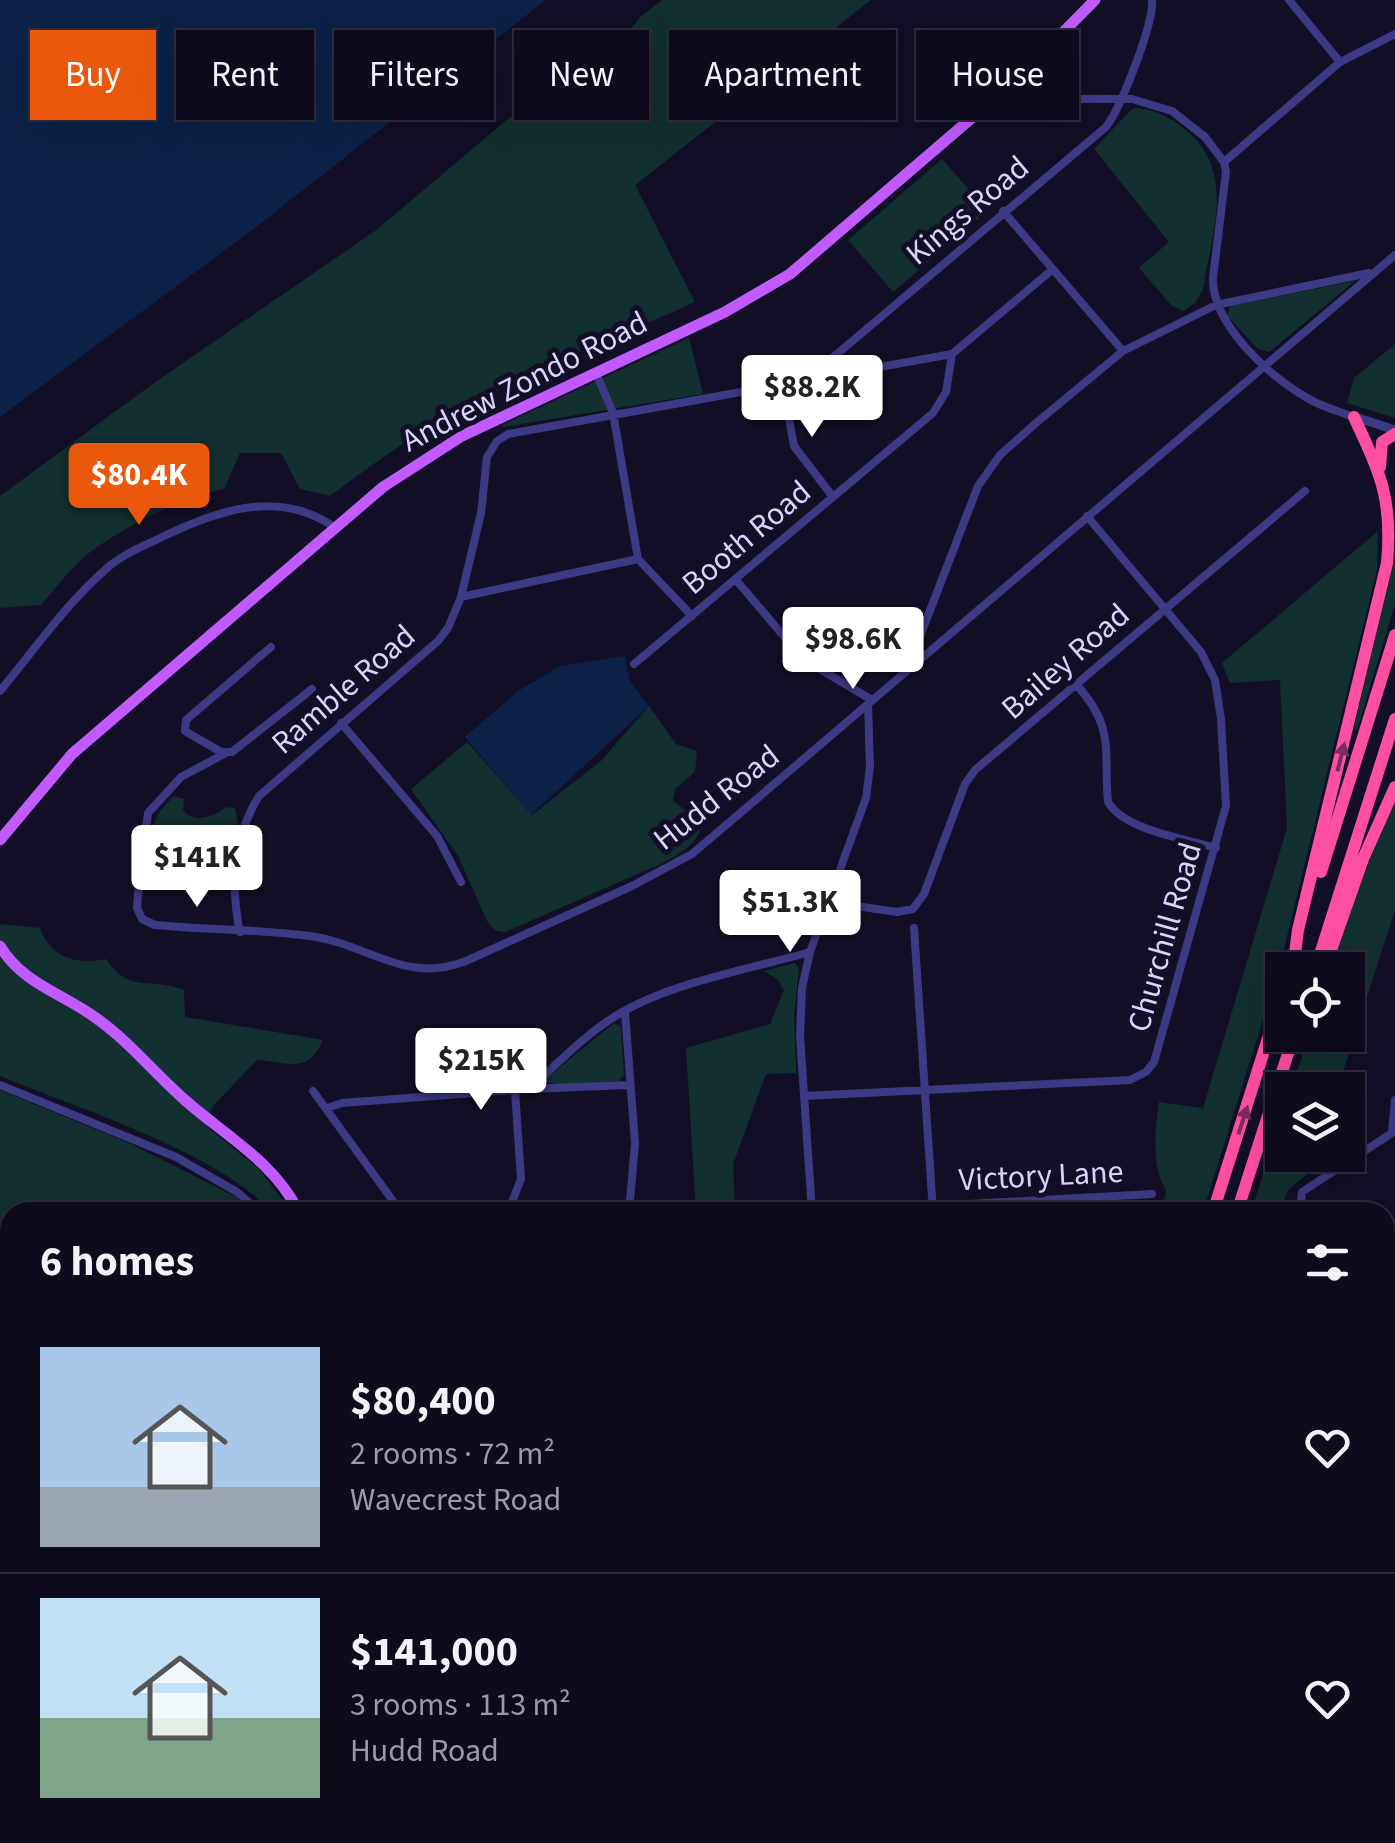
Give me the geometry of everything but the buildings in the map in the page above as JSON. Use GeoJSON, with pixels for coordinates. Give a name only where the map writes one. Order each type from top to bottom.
{"type":"FeatureCollection","features":[{"type":"Feature","properties":{"kind":"highway"},"geometry":{"type":"LineString","coordinates":[[1354,417],[1381,475]]}},
{"type":"Feature","properties":{"kind":"highway"},"geometry":{"type":"LineString","coordinates":[[1295,952],[1387,563],[1389,509],[1381,475],[1380,446],[1395,432]]}},
{"type":"Feature","properties":{"kind":"highway"},"geometry":{"type":"LineString","coordinates":[[1296,952],[1395,635]]}},
{"type":"Feature","properties":{"kind":"highway"},"geometry":{"type":"LineString","coordinates":[[1321,952],[1395,719]]}},
{"type":"Feature","properties":{"kind":"highway"},"geometry":{"type":"LineString","coordinates":[[1330,952],[1363,859],[1395,787]]}},
{"type":"Feature","properties":{"kind":"highway"},"geometry":{"type":"LineString","coordinates":[[1217,1202],[1265,1048]]}},
{"type":"Feature","properties":{"kind":"highway"},"geometry":{"type":"LineString","coordinates":[[1240,1202],[1289,1052]]}},
{"type":"Feature","properties":{"kind":"main road","name":"Andrew Zondo Road"},"geometry":{"type":"LineString","coordinates":[[1065,30],[1095,0]]}},
{"type":"Feature","properties":{"kind":"main road","name":"Andrew Zondo Road"},"geometry":{"type":"LineString","coordinates":[[0,840],[72,754],[383,487],[432,453],[725,312],[790,274],[969,120]]}},
{"type":"Feature","properties":{"kind":"main road"},"geometry":{"type":"LineString","coordinates":[[0,946],[26,977],[94,1016],[189,1104],[254,1153],[293,1202]]}},
{"type":"Feature","properties":{"kind":"street","name":"Kings Road"},"geometry":{"type":"LineString","coordinates":[[803,382],[1003,210],[1094,139],[1113,118],[1121,100],[1152,13],[1152,0]]}},
{"type":"Feature","properties":{"kind":"street"},"geometry":{"type":"LineString","coordinates":[[1289,0],[1340,62]]}},
{"type":"Feature","properties":{"kind":"street"},"geometry":{"type":"LineString","coordinates":[[1224,162],[1340,62],[1395,34]]}},
{"type":"Feature","properties":{"kind":"street"},"geometry":{"type":"LineString","coordinates":[[1079,99],[1144,101],[1172,111],[1199,130],[1224,162],[1226,184],[1213,278],[1216,305],[1228,326],[1265,365],[1309,399],[1395,432]]}},
{"type":"Feature","properties":{"kind":"street"},"geometry":{"type":"LineString","coordinates":[[1003,210],[1123,351]]}},
{"type":"Feature","properties":{"kind":"street","name":"Hudd Road"},"geometry":{"type":"LineString","coordinates":[[226,752],[181,777],[148,813],[137,908],[148,923],[326,939],[418,970],[450,968],[682,861],[1395,255]]}},
{"type":"Feature","properties":{"kind":"street"},"geometry":{"type":"LineString","coordinates":[[613,414],[952,354],[1053,269]]}},
{"type":"Feature","properties":{"kind":"street"},"geometry":{"type":"LineString","coordinates":[[907,669],[972,499],[990,468],[1036,423],[1123,351],[1216,305],[1375,272]]}},
{"type":"Feature","properties":{"kind":"street","name":"Booth Road"},"geometry":{"type":"LineString","coordinates":[[634,664],[933,414],[946,392],[952,354]]}},
{"type":"Feature","properties":{"kind":"street"},"geometry":{"type":"LineString","coordinates":[[596,373],[613,414],[638,559],[692,616]]}},
{"type":"Feature","properties":{"kind":"street"},"geometry":{"type":"LineString","coordinates":[[784,386],[794,446],[833,496]]}},
{"type":"Feature","properties":{"kind":"street","name":"Ramble Road"},"geometry":{"type":"LineString","coordinates":[[240,932],[235,908],[236,866],[252,807],[268,786],[438,641],[461,597],[481,513],[488,458],[497,441],[521,431],[613,414]]}},
{"type":"Feature","properties":{"kind":"street","name":"Bailey Road"},"geometry":{"type":"LineString","coordinates":[[829,902],[898,912],[913,909],[924,894],[969,776],[1305,491]]}},
{"type":"Feature","properties":{"kind":"street"},"geometry":{"type":"LineString","coordinates":[[0,691],[107,568],[162,537],[216,513],[254,508],[308,511],[334,528]]}},
{"type":"Feature","properties":{"kind":"street","name":"Churchill Road"},"geometry":{"type":"LineString","coordinates":[[804,1096],[1130,1080],[1146,1072],[1160,1048],[1226,806],[1215,680],[1201,652],[1087,516]]}},
{"type":"Feature","properties":{"kind":"street"},"geometry":{"type":"LineString","coordinates":[[461,597],[638,559]]}},
{"type":"Feature","properties":{"kind":"street"},"geometry":{"type":"LineString","coordinates":[[736,581],[798,654],[870,702],[866,798],[810,952],[800,1004],[811,1202]]}},
{"type":"Feature","properties":{"kind":"street"},"geometry":{"type":"LineString","coordinates":[[271,647],[184,724],[185,730],[232,752],[312,689]]}},
{"type":"Feature","properties":{"kind":"street"},"geometry":{"type":"LineString","coordinates":[[1076,684],[1104,722],[1108,802],[1113,811],[1126,820],[1216,848]]}},
{"type":"Feature","properties":{"kind":"street"},"geometry":{"type":"LineString","coordinates":[[341,724],[437,836],[462,882]]}},
{"type":"Feature","properties":{"kind":"street"},"geometry":{"type":"LineString","coordinates":[[914,928],[933,1202]]}},
{"type":"Feature","properties":{"kind":"street"},"geometry":{"type":"LineString","coordinates":[[528,1089],[607,1021],[625,1012],[689,986],[810,952]]}},
{"type":"Feature","properties":{"kind":"street"},"geometry":{"type":"LineString","coordinates":[[625,1012],[635,1158],[630,1202]]}},
{"type":"Feature","properties":{"kind":"street"},"geometry":{"type":"LineString","coordinates":[[327,1108],[528,1089],[629,1085]]}},
{"type":"Feature","properties":{"kind":"street"},"geometry":{"type":"LineString","coordinates":[[0,1086],[176,1157],[248,1202]]}},
{"type":"Feature","properties":{"kind":"street"},"geometry":{"type":"LineString","coordinates":[[512,1202],[521,1179],[515,1091]]}},
{"type":"Feature","properties":{"kind":"street"},"geometry":{"type":"LineString","coordinates":[[312,1092],[394,1202]]}},
{"type":"Feature","properties":{"kind":"street"},"geometry":{"type":"LineString","coordinates":[[1301,1202],[1300,1195],[1394,1132],[1395,1100]]}},
{"type":"Feature","properties":{"kind":"street","name":"Victory Lane"},"geometry":{"type":"LineString","coordinates":[[1023,1202],[1152,1194]]}},
{"type":"Feature","properties":{"kind":"green space"},"geometry":{"type":"Polygon","coordinates":[[[662,0],[871,0],[833,30],[669,30],[669,120],[718,120],[635,185],[695,302],[469,405],[410,439],[330,496],[300,489],[281,453],[240,453],[224,489],[171,506],[104,542],[76,565],[41,605],[0,608],[0,496],[154,383],[375,231],[514,114],[514,120],[649,120],[649,30],[630,30],[662,0]]]}},
{"type":"Feature","properties":{"kind":"green space"},"geometry":{"type":"Polygon","coordinates":[[[1137,108],[1163,115],[1186,130],[1202,147],[1216,184],[1215,226],[1203,290],[1195,303],[1183,311],[1172,306],[1139,268],[1169,242],[1094,149],[1137,108]]]}},
{"type":"Feature","properties":{"kind":"green space"},"geometry":{"type":"Polygon","coordinates":[[[942,159],[988,211],[893,292],[848,240],[942,159]]]}},
{"type":"Feature","properties":{"kind":"green space"},"geometry":{"type":"Polygon","coordinates":[[[1355,281],[1269,352],[1258,349],[1227,316],[1230,306],[1355,281]]]}},
{"type":"Feature","properties":{"kind":"green space"},"geometry":{"type":"Polygon","coordinates":[[[689,338],[703,394],[502,425],[689,338]]]}},
{"type":"Feature","properties":{"kind":"green space"},"geometry":{"type":"Polygon","coordinates":[[[1395,344],[1395,418],[1347,403],[1354,378],[1395,344]]]}},
{"type":"Feature","properties":{"kind":"green space"},"geometry":{"type":"Polygon","coordinates":[[[1378,531],[1377,570],[1283,952],[1265,952],[1265,1013],[1206,1202],[1164,1202],[1166,1190],[1155,1148],[1159,1102],[1203,1108],[1287,828],[1280,680],[1230,683],[1222,663],[1378,531]]]}},
{"type":"Feature","properties":{"kind":"green space"},"geometry":{"type":"Polygon","coordinates":[[[1395,548],[1395,604],[1357,730],[1354,729],[1395,548]]]}},
{"type":"Feature","properties":{"kind":"green space"},"geometry":{"type":"Polygon","coordinates":[[[649,706],[676,744],[697,751],[695,772],[675,789],[673,801],[701,822],[697,836],[688,847],[663,863],[505,932],[494,930],[458,856],[411,789],[467,742],[532,815],[601,761],[649,706]]]}},
{"type":"Feature","properties":{"kind":"green space"},"geometry":{"type":"Polygon","coordinates":[[[174,796],[184,799],[183,810],[193,817],[205,818],[227,807],[235,808],[238,824],[226,855],[221,858],[153,849],[156,820],[174,796]]]}},
{"type":"Feature","properties":{"kind":"green space"},"geometry":{"type":"Polygon","coordinates":[[[1395,800],[1395,910],[1365,1003],[1365,952],[1337,952],[1395,800]]]}},
{"type":"Feature","properties":{"kind":"green space"},"geometry":{"type":"Polygon","coordinates":[[[0,924],[40,928],[51,946],[66,957],[85,961],[106,959],[132,981],[184,990],[185,1017],[323,1040],[303,1062],[257,1060],[212,1107],[207,1127],[258,1168],[284,1202],[261,1202],[182,1151],[0,1076],[0,924]]]}},
{"type":"Feature","properties":{"kind":"green space"},"geometry":{"type":"Polygon","coordinates":[[[795,963],[799,969],[794,1015],[796,1073],[766,1074],[733,1164],[735,1202],[695,1202],[686,1048],[770,1024],[784,990],[777,979],[764,971],[795,963]]]}},
{"type":"Feature","properties":{"kind":"green space"},"geometry":{"type":"Polygon","coordinates":[[[614,1023],[621,1027],[624,1075],[619,1081],[561,1085],[543,1081],[614,1023]]]}},
{"type":"Feature","properties":{"kind":"green space"},"geometry":{"type":"Polygon","coordinates":[[[1303,1052],[1349,1052],[1343,1072],[1297,1072],[1303,1052]]]}},
{"type":"Feature","properties":{"kind":"green space"},"geometry":{"type":"Polygon","coordinates":[[[0,1090],[131,1144],[241,1202],[0,1202],[0,1090]]]}},
{"type":"Feature","properties":{"kind":"green space"},"geometry":{"type":"Polygon","coordinates":[[[1265,1168],[1265,1172],[1310,1172],[1288,1190],[1284,1202],[1254,1202],[1265,1168]]]}},
{"type":"Feature","properties":{"kind":"water"},"geometry":{"type":"Polygon","coordinates":[[[0,0],[546,0],[494,41],[494,30],[334,30],[334,120],[393,120],[0,417],[0,0]]]}},
{"type":"Feature","properties":{"kind":"water"},"geometry":{"type":"Polygon","coordinates":[[[625,656],[630,682],[649,706],[531,815],[465,737],[518,691],[560,666],[625,656]]]}}]}
